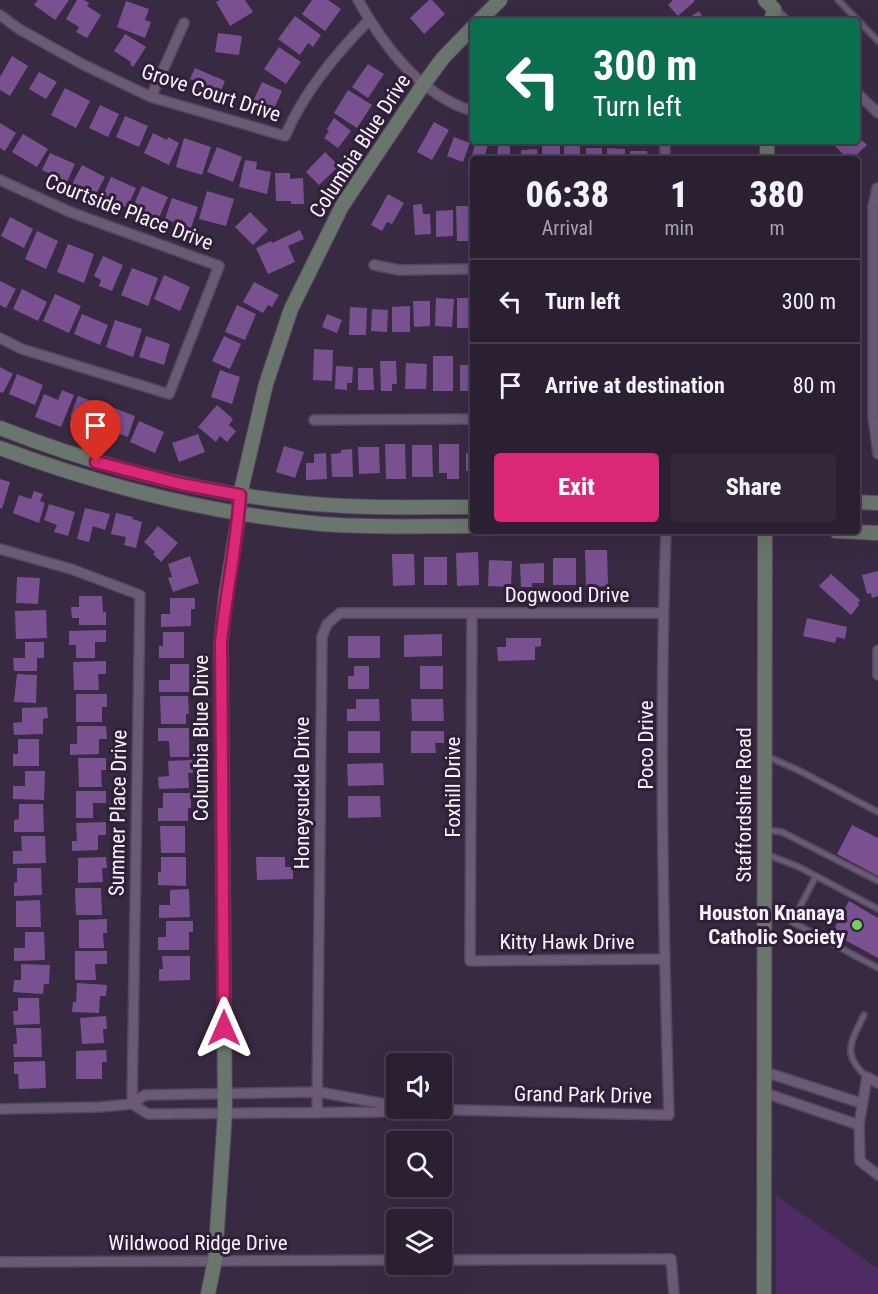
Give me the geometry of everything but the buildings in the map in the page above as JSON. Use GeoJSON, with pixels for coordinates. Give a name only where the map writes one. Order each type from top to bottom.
{"type":"FeatureCollection","features":[{"type":"Feature","properties":{"kind":"main road"},"geometry":{"type":"LineString","coordinates":[[482,18],[500,0]]}},
{"type":"Feature","properties":{"kind":"main road","name":"Columbia Blue Drive"},"geometry":{"type":"LineString","coordinates":[[208,1294],[215,1260],[225,1113],[221,642],[240,495],[266,384],[291,309],[342,206],[423,85],[443,58],[470,30]]}},
{"type":"Feature","properties":{"kind":"main road"},"geometry":{"type":"LineString","coordinates":[[0,428],[39,443],[138,474],[240,495],[344,506],[470,507]]}},
{"type":"Feature","properties":{"kind":"main road"},"geometry":{"type":"LineString","coordinates":[[33,460],[39,443]]}},
{"type":"Feature","properties":{"kind":"main road"},"geometry":{"type":"LineString","coordinates":[[0,448],[137,493],[239,514],[325,524],[470,526]]}},
{"type":"Feature","properties":{"kind":"main road"},"geometry":{"type":"LineString","coordinates":[[860,502],[878,503]]}},
{"type":"Feature","properties":{"kind":"main road"},"geometry":{"type":"LineString","coordinates":[[456,507],[456,526]]}},
{"type":"Feature","properties":{"kind":"main road"},"geometry":{"type":"LineString","coordinates":[[860,532],[878,533]]}},
{"type":"Feature","properties":{"kind":"main road","name":"Staffordshire Road"},"geometry":{"type":"LineString","coordinates":[[765,534],[765,1294]]}},
{"type":"Feature","properties":{"kind":"street"},"geometry":{"type":"LineString","coordinates":[[358,0],[393,54],[423,85],[461,108],[470,110]]}},
{"type":"Feature","properties":{"kind":"street","name":"Grove Court Drive"},"geometry":{"type":"LineString","coordinates":[[0,15],[82,64],[151,97],[285,136],[293,116],[313,87],[341,49],[369,20]]}},
{"type":"Feature","properties":{"kind":"street"},"geometry":{"type":"LineString","coordinates":[[151,97],[184,23]]}},
{"type":"Feature","properties":{"kind":"street"},"geometry":{"type":"LineString","coordinates":[[860,96],[878,113]]}},
{"type":"Feature","properties":{"kind":"street","name":"Courtside Place Drive"},"geometry":{"type":"LineString","coordinates":[[0,180],[70,212],[219,266],[169,394],[22,349],[0,338]]}},
{"type":"Feature","properties":{"kind":"street"},"geometry":{"type":"LineString","coordinates":[[877,188],[873,206],[875,334],[873,423],[878,454]]}},
{"type":"Feature","properties":{"kind":"street"},"geometry":{"type":"LineString","coordinates":[[374,265],[399,270],[470,269]]}},
{"type":"Feature","properties":{"kind":"street"},"geometry":{"type":"LineString","coordinates":[[314,420],[470,419]]}},
{"type":"Feature","properties":{"kind":"street","name":"Poco Drive"},"geometry":{"type":"LineString","coordinates":[[664,959],[663,613],[666,534]]}},
{"type":"Feature","properties":{"kind":"street","name":"Summer Place Drive"},"geometry":{"type":"LineString","coordinates":[[0,549],[71,569],[140,595],[132,1104]]}},
{"type":"Feature","properties":{"kind":"street","name":"Dogwood Drive"},"geometry":{"type":"LineString","coordinates":[[471,613],[663,613]]}},
{"type":"Feature","properties":{"kind":"street","name":"Foxhill Drive"},"geometry":{"type":"LineString","coordinates":[[470,961],[471,613]]}},
{"type":"Feature","properties":{"kind":"street","name":"Honeysuckle Drive"},"geometry":{"type":"LineString","coordinates":[[317,1113],[322,637],[327,624],[340,614],[471,613]]}},
{"type":"Feature","properties":{"kind":"street"},"geometry":{"type":"LineString","coordinates":[[878,650],[878,675]]}},
{"type":"Feature","properties":{"kind":"street","name":"Grand Park Drive"},"geometry":{"type":"LineString","coordinates":[[452,1110],[669,1116],[664,959]]}},
{"type":"Feature","properties":{"kind":"street","name":"Kitty Hawk Drive"},"geometry":{"type":"LineString","coordinates":[[470,961],[664,959]]}},
{"type":"Feature","properties":{"kind":"street"},"geometry":{"type":"LineString","coordinates":[[765,1071],[861,1102]]}},
{"type":"Feature","properties":{"kind":"street"},"geometry":{"type":"LineString","coordinates":[[878,1083],[867,1077],[861,1102],[859,1125],[860,1161],[878,1175]]}},
{"type":"Feature","properties":{"kind":"street","name":"Grand Park Drive"},"geometry":{"type":"LineString","coordinates":[[0,1109],[100,1107],[132,1104],[145,1095],[225,1093],[318,1092],[386,1104]]}},
{"type":"Feature","properties":{"kind":"street"},"geometry":{"type":"LineString","coordinates":[[765,1093],[859,1125]]}},
{"type":"Feature","properties":{"kind":"street","name":"Grand Park Drive"},"geometry":{"type":"LineString","coordinates":[[132,1104],[148,1114],[386,1111]]}},
{"type":"Feature","properties":{"kind":"street"},"geometry":{"type":"LineString","coordinates":[[452,1260],[671,1259],[674,1294]]}},
{"type":"Feature","properties":{"kind":"street","name":"Wildwood Ridge Drive"},"geometry":{"type":"LineString","coordinates":[[0,1262],[386,1260]]}},
{"type":"Feature","properties":{"kind":"lane"},"geometry":{"type":"LineString","coordinates":[[838,0],[856,18]]}},
{"type":"Feature","properties":{"kind":"lane"},"geometry":{"type":"LineString","coordinates":[[860,23],[878,41]]}},
{"type":"Feature","properties":{"kind":"lane"},"geometry":{"type":"LineString","coordinates":[[765,756],[796,769],[878,812]]}},
{"type":"Feature","properties":{"kind":"lane"},"geometry":{"type":"LineString","coordinates":[[765,829],[782,832],[878,881]]}},
{"type":"Feature","properties":{"kind":"lane"},"geometry":{"type":"LineString","coordinates":[[765,854],[799,867],[878,909]]}},
{"type":"Feature","properties":{"kind":"lane"},"geometry":{"type":"LineString","coordinates":[[816,876],[792,922],[878,968]]}},
{"type":"Feature","properties":{"kind":"lane"},"geometry":{"type":"LineString","coordinates":[[864,1015],[850,1044],[854,1066],[867,1077]]}},
{"type":"Feature","properties":{"kind":"shaded area"},"geometry":{"type":"Polygon","coordinates":[[[776,1195],[878,1269],[878,1294],[776,1294],[776,1195]]]}},
{"type":"Feature","properties":{"kind":"place","name":"Houston Knanaya Catholic Society"},"geometry":{"type":"Point","coordinates":[857,925]}},
{"type":"Feature","properties":{"kind":"route"},"geometry":{"type":"LineString","coordinates":[[96,462],[181,484],[240,495],[221,642],[224,1028]]}}]}
